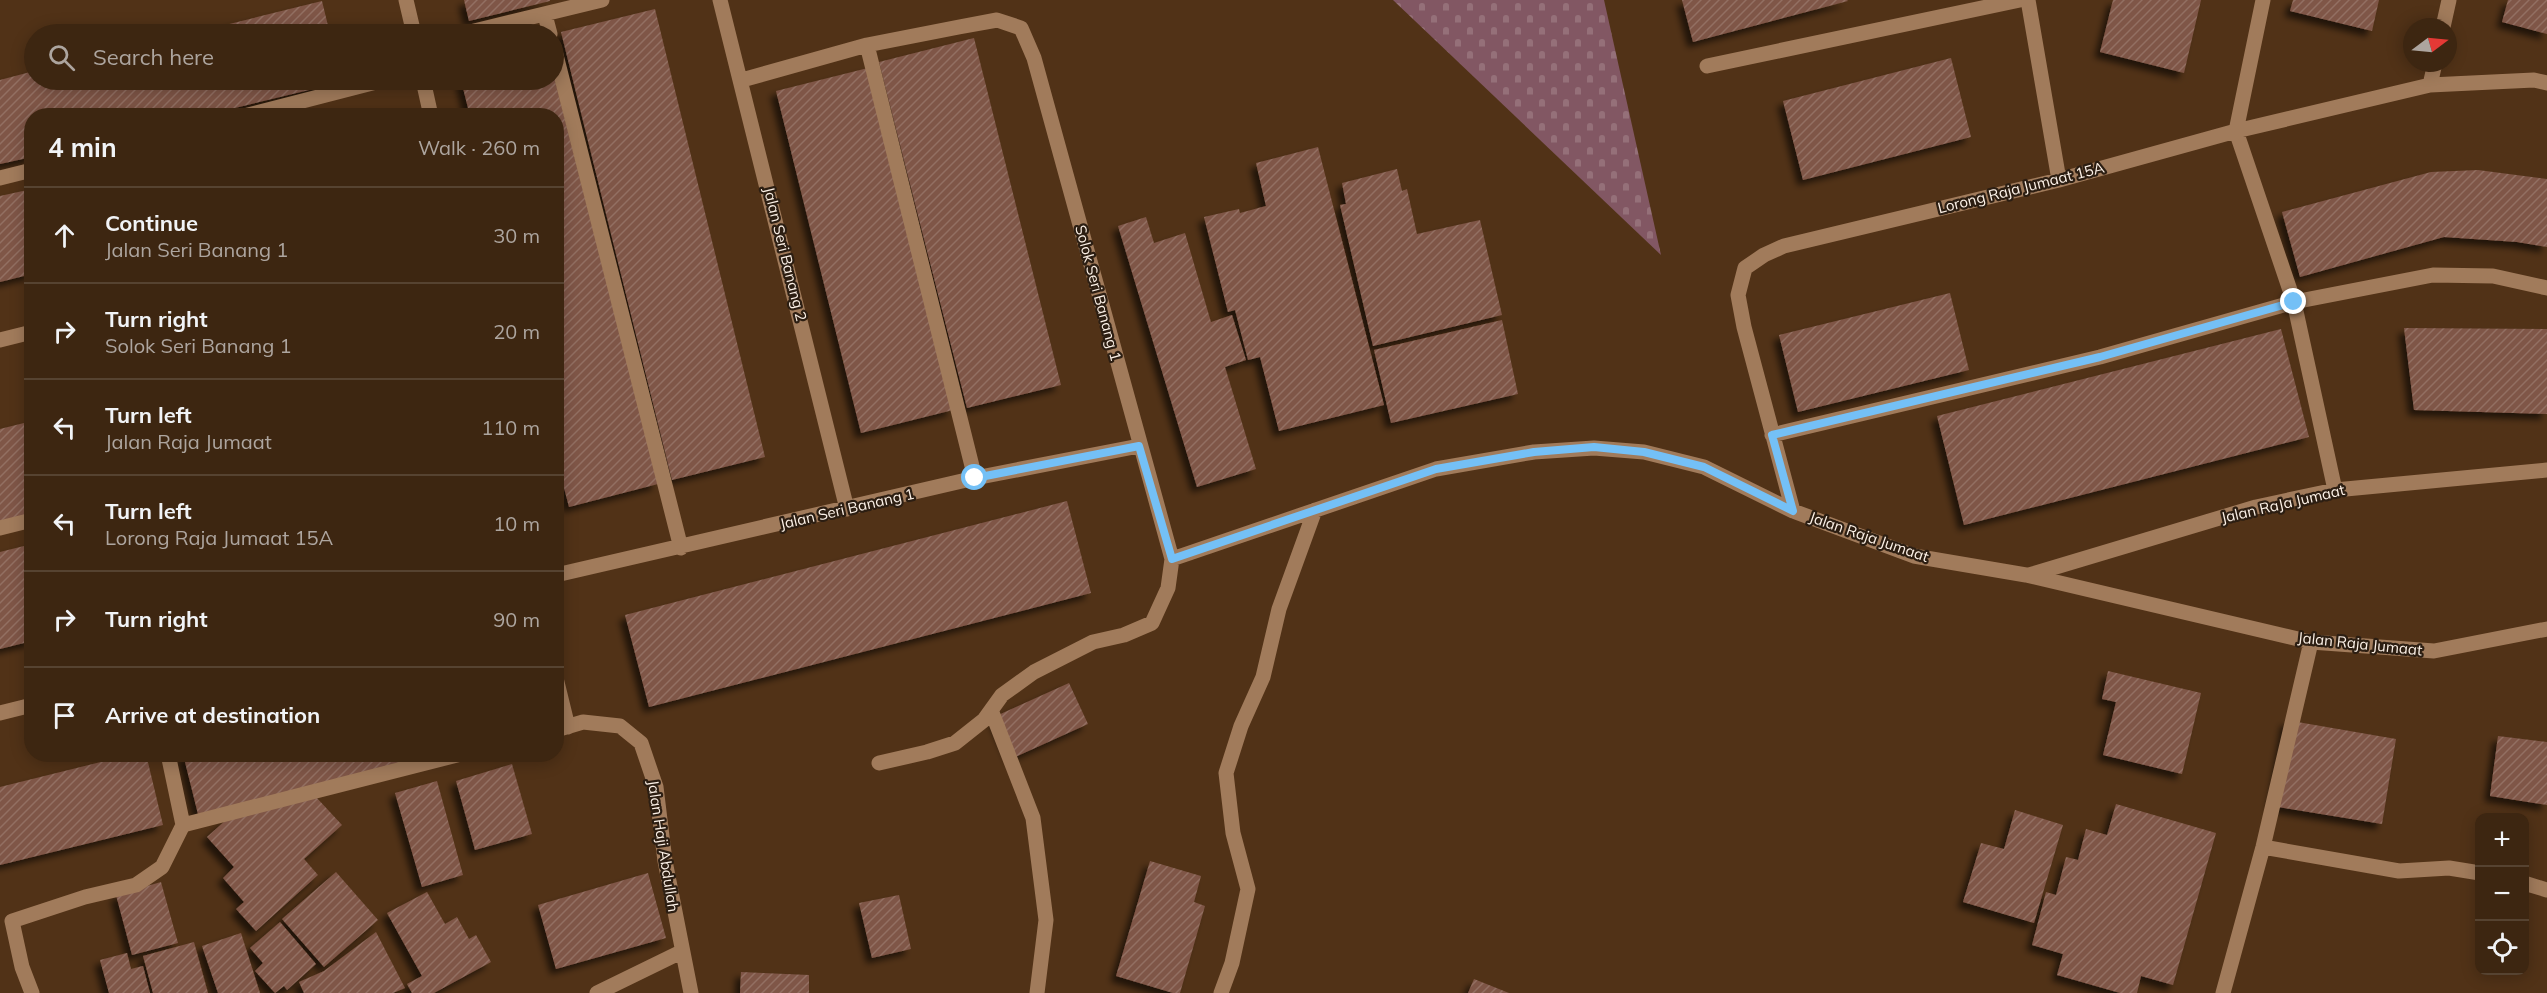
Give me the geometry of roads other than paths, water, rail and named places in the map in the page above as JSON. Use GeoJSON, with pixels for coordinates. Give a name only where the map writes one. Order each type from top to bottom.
{"type":"FeatureCollection","features":[{"type":"Feature","properties":{"kind":"street"},"geometry":{"type":"LineString","coordinates":[[406,0],[412,24]]}},
{"type":"Feature","properties":{"kind":"street"},"geometry":{"type":"LineString","coordinates":[[506,24],[602,0]]}},
{"type":"Feature","properties":{"kind":"street","name":"Jalan Seri Banang 2"},"geometry":{"type":"LineString","coordinates":[[720,0],[742,80],[847,509]]}},
{"type":"Feature","properties":{"kind":"street"},"geometry":{"type":"LineString","coordinates":[[1707,66],[2020,0]]}},
{"type":"Feature","properties":{"kind":"street"},"geometry":{"type":"LineString","coordinates":[[2028,0],[2059,180]]}},
{"type":"Feature","properties":{"kind":"street"},"geometry":{"type":"LineString","coordinates":[[2263,0],[2236,131],[2294,302],[2336,490]]}},
{"type":"Feature","properties":{"kind":"street"},"geometry":{"type":"LineString","coordinates":[[2445,18],[2449,0]]}},
{"type":"Feature","properties":{"kind":"street"},"geometry":{"type":"LineString","coordinates":[[545,15],[547,24]]}},
{"type":"Feature","properties":{"kind":"street","name":"Solok Seri Banang 1"},"geometry":{"type":"LineString","coordinates":[[867,45],[997,20],[1021,28],[1034,58],[1139,446],[1172,559]]}},
{"type":"Feature","properties":{"kind":"street"},"geometry":{"type":"LineString","coordinates":[[742,80],[867,45],[975,478]]}},
{"type":"Feature","properties":{"kind":"street"},"geometry":{"type":"LineString","coordinates":[[2430,85],[2433,72]]}},
{"type":"Feature","properties":{"kind":"street","name":"Lorong Raja Jumaat 15A"},"geometry":{"type":"LineString","coordinates":[[1793,511],[1740,306],[1738,295],[1745,268],[1784,246],[2059,180],[2236,131],[2430,85],[2534,80],[2547,83]]}},
{"type":"Feature","properties":{"kind":"street"},"geometry":{"type":"LineString","coordinates":[[564,86],[681,548]]}},
{"type":"Feature","properties":{"kind":"street"},"geometry":{"type":"LineString","coordinates":[[275,108],[345,90]]}},
{"type":"Feature","properties":{"kind":"street"},"geometry":{"type":"LineString","coordinates":[[425,90],[429,108]]}},
{"type":"Feature","properties":{"kind":"street"},"geometry":{"type":"LineString","coordinates":[[0,178],[24,172]]}},
{"type":"Feature","properties":{"kind":"street"},"geometry":{"type":"LineString","coordinates":[[1772,435],[2100,357],[2294,302],[2433,275],[2493,276],[2547,288]]}},
{"type":"Feature","properties":{"kind":"street"},"geometry":{"type":"LineString","coordinates":[[0,340],[24,334]]}},
{"type":"Feature","properties":{"kind":"street","name":"Jalan Seri Banang 1"},"geometry":{"type":"LineString","coordinates":[[564,573],[681,548],[975,478],[1139,446]]}},
{"type":"Feature","properties":{"kind":"street","name":"Jalan Raja Jumaat"},"geometry":{"type":"LineString","coordinates":[[1172,559],[1436,469],[1534,452],[1594,447],[1644,452],[1704,467],[1793,511],[1914,556],[2026,575],[2312,642],[2434,651],[2547,629]]}},
{"type":"Feature","properties":{"kind":"street","name":"Jalan RaJa Jumaat"},"geometry":{"type":"LineString","coordinates":[[2026,575],[2256,507],[2336,490],[2547,470]]}},
{"type":"Feature","properties":{"kind":"street"},"geometry":{"type":"LineString","coordinates":[[1221,993],[1232,963],[1248,889],[1233,833],[1226,773],[1241,726],[1263,677],[1279,609],[1315,510]]}},
{"type":"Feature","properties":{"kind":"street"},"geometry":{"type":"LineString","coordinates":[[0,528],[24,522]]}},
{"type":"Feature","properties":{"kind":"street"},"geometry":{"type":"LineString","coordinates":[[879,763],[955,743],[984,720],[1002,695],[1034,672],[1093,642],[1124,635],[1152,623],[1168,588],[1172,559]]}},
{"type":"Feature","properties":{"kind":"street"},"geometry":{"type":"LineString","coordinates":[[2223,993],[2263,847],[2312,642]]}},
{"type":"Feature","properties":{"kind":"street"},"geometry":{"type":"LineString","coordinates":[[0,713],[24,707]]}},
{"type":"Feature","properties":{"kind":"street"},"geometry":{"type":"LineString","coordinates":[[991,710],[1033,818],[1046,920],[1037,993]]}},
{"type":"Feature","properties":{"kind":"street","name":"Jalan Haji Abdullah"},"geometry":{"type":"LineString","coordinates":[[564,728],[583,722],[621,726],[641,743],[656,787],[664,861],[691,993]]}},
{"type":"Feature","properties":{"kind":"street"},"geometry":{"type":"LineString","coordinates":[[32,993],[22,967],[12,921],[85,897],[136,885],[162,867],[183,825],[170,762]]}},
{"type":"Feature","properties":{"kind":"street"},"geometry":{"type":"LineString","coordinates":[[183,825],[430,762]]}},
{"type":"Feature","properties":{"kind":"street"},"geometry":{"type":"LineString","coordinates":[[2263,847],[2399,871],[2449,868],[2475,872]]}},
{"type":"Feature","properties":{"kind":"street"},"geometry":{"type":"LineString","coordinates":[[2529,885],[2547,890]]}},
{"type":"Feature","properties":{"kind":"street"},"geometry":{"type":"LineString","coordinates":[[597,993],[681,952]]}}]}
